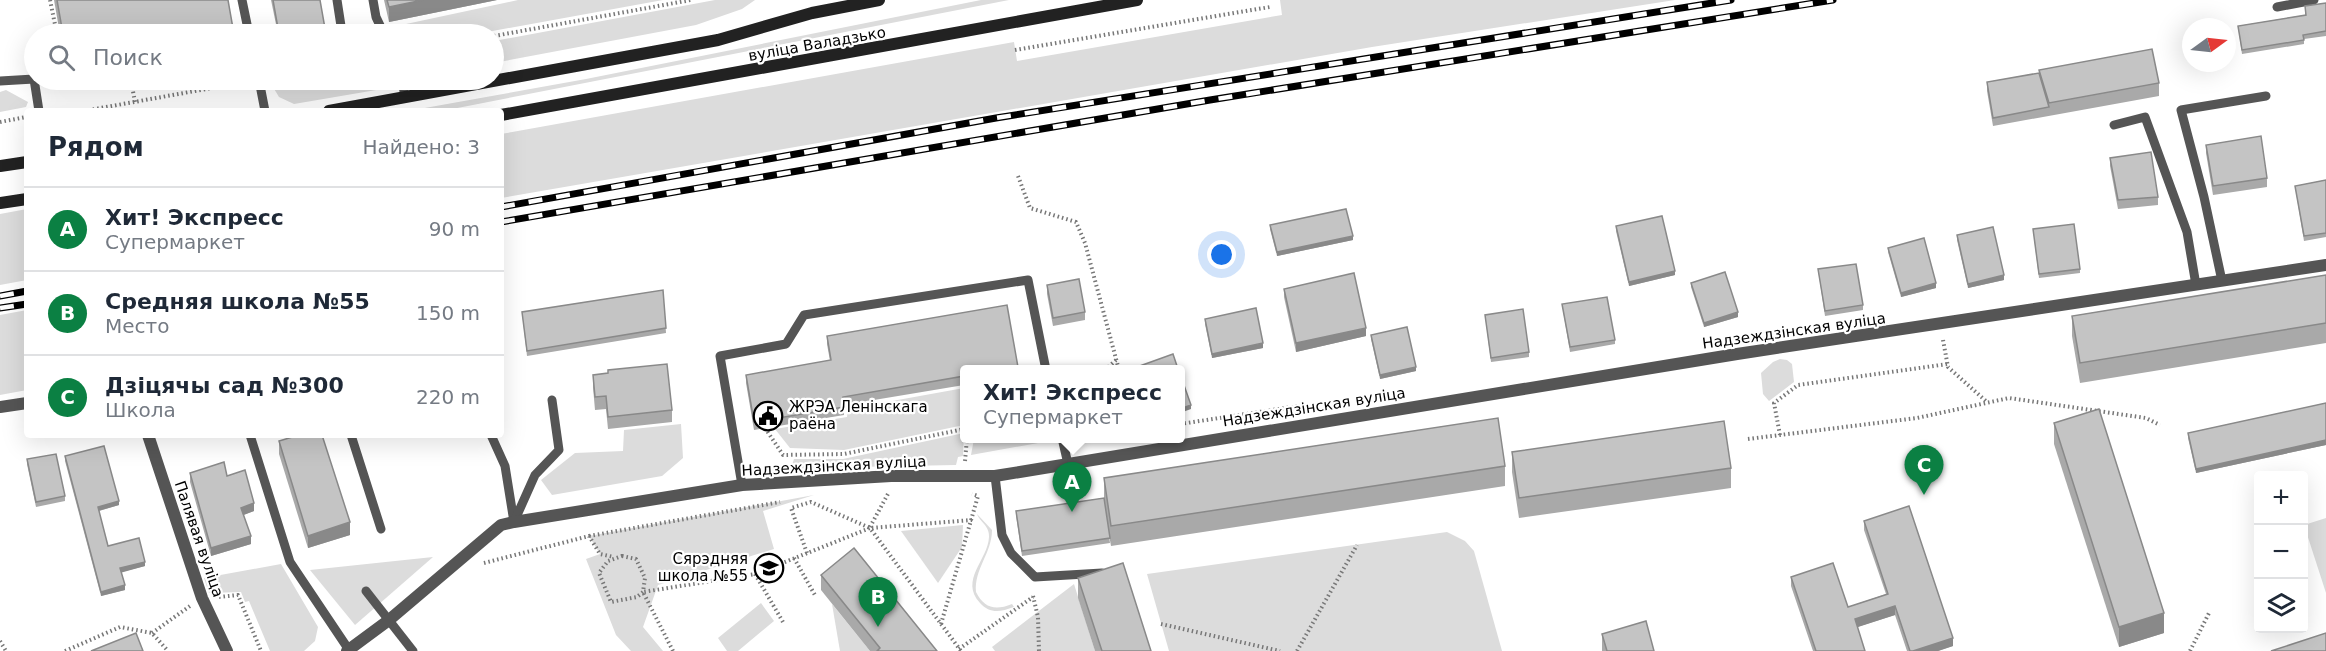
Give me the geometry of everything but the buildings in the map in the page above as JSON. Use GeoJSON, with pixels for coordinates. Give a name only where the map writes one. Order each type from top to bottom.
{"type":"FeatureCollection","features":[{"type":"Feature","properties":{"kind":"main road","name":"вуліца Валадзько"},"geometry":{"type":"LineString","coordinates":[[504,79],[718,40],[812,13],[879,0]]}},
{"type":"Feature","properties":{"kind":"main road","name":"вуліца Валадзько"},"geometry":{"type":"LineString","coordinates":[[504,114],[856,53],[1073,5],[1137,0]]}},
{"type":"Feature","properties":{"kind":"main road","name":"вуліца Валадзько"},"geometry":{"type":"LineString","coordinates":[[345,108],[443,90]]}},
{"type":"Feature","properties":{"kind":"main road"},"geometry":{"type":"LineString","coordinates":[[0,166],[24,162]]}},
{"type":"Feature","properties":{"kind":"main road"},"geometry":{"type":"LineString","coordinates":[[0,203],[24,199]]}},
{"type":"Feature","properties":{"kind":"street","name":"Надзеждзінская вуліца"},"geometry":{"type":"LineString","coordinates":[[348,651],[389,620],[501,525],[514,522],[742,485],[891,476],[995,476],[1737,354],[2326,265]]}},
{"type":"Feature","properties":{"kind":"street"},"geometry":{"type":"LineString","coordinates":[[0,407],[24,403]]}},
{"type":"Feature","properties":{"kind":"street","name":"Палявая вуліца"},"geometry":{"type":"LineString","coordinates":[[149,438],[202,598],[226,651]]}},
{"type":"Feature","properties":{"kind":"lane"},"geometry":{"type":"LineString","coordinates":[[242,0],[247,24]]}},
{"type":"Feature","properties":{"kind":"lane"},"geometry":{"type":"LineString","coordinates":[[337,0],[341,24]]}},
{"type":"Feature","properties":{"kind":"lane"},"geometry":{"type":"LineString","coordinates":[[373,0],[379,24]]}},
{"type":"Feature","properties":{"kind":"lane"},"geometry":{"type":"LineString","coordinates":[[2277,7],[2314,0]]}},
{"type":"Feature","properties":{"kind":"lane"},"geometry":{"type":"LineString","coordinates":[[0,70],[0,81],[24,80]]}},
{"type":"Feature","properties":{"kind":"lane"},"geometry":{"type":"LineString","coordinates":[[36,90],[39,108]]}},
{"type":"Feature","properties":{"kind":"lane"},"geometry":{"type":"LineString","coordinates":[[261,90],[264,108]]}},
{"type":"Feature","properties":{"kind":"lane"},"geometry":{"type":"LineString","coordinates":[[404,90],[405,97]]}},
{"type":"Feature","properties":{"kind":"lane"},"geometry":{"type":"LineString","coordinates":[[2222,281],[2181,111],[2266,96]]}},
{"type":"Feature","properties":{"kind":"lane"},"geometry":{"type":"LineString","coordinates":[[2114,125],[2145,117],[2187,232],[2196,285]]}},
{"type":"Feature","properties":{"kind":"lane"},"geometry":{"type":"LineString","coordinates":[[742,485],[720,356],[786,344],[804,315],[1028,280],[1046,365]]}},
{"type":"Feature","properties":{"kind":"lane"},"geometry":{"type":"LineString","coordinates":[[514,522],[535,476],[559,450],[552,400]]}},
{"type":"Feature","properties":{"kind":"lane"},"geometry":{"type":"LineString","coordinates":[[251,438],[290,562],[348,651]]}},
{"type":"Feature","properties":{"kind":"lane"},"geometry":{"type":"LineString","coordinates":[[352,438],[381,529]]}},
{"type":"Feature","properties":{"kind":"lane"},"geometry":{"type":"LineString","coordinates":[[492,438],[505,466],[514,522]]}},
{"type":"Feature","properties":{"kind":"lane"},"geometry":{"type":"LineString","coordinates":[[1063,443],[1068,464]]}},
{"type":"Feature","properties":{"kind":"lane"},"geometry":{"type":"LineString","coordinates":[[995,476],[1002,535],[1011,553],[1035,577],[1110,572]]}},
{"type":"Feature","properties":{"kind":"lane"},"geometry":{"type":"LineString","coordinates":[[366,591],[413,651]]}},
{"type":"Feature","properties":{"kind":"path"},"geometry":{"type":"LineString","coordinates":[[50,0],[55,24]]}},
{"type":"Feature","properties":{"kind":"path"},"geometry":{"type":"LineString","coordinates":[[504,34],[691,0]]}},
{"type":"Feature","properties":{"kind":"path"},"geometry":{"type":"LineString","coordinates":[[1015,50],[1270,7]]}},
{"type":"Feature","properties":{"kind":"path"},"geometry":{"type":"LineString","coordinates":[[133,90],[135,102]]}},
{"type":"Feature","properties":{"kind":"path"},"geometry":{"type":"LineString","coordinates":[[101,108],[203,90]]}},
{"type":"Feature","properties":{"kind":"path"},"geometry":{"type":"LineString","coordinates":[[0,122],[24,118]]}},
{"type":"Feature","properties":{"kind":"path"},"geometry":{"type":"LineString","coordinates":[[1018,176],[1030,208],[1076,222],[1085,243],[1118,365]]}},
{"type":"Feature","properties":{"kind":"path"},"geometry":{"type":"LineString","coordinates":[[1941,324],[1948,364],[1988,402]]}},
{"type":"Feature","properties":{"kind":"path"},"geometry":{"type":"LineString","coordinates":[[1110,365],[1116,360]]}},
{"type":"Feature","properties":{"kind":"path"},"geometry":{"type":"LineString","coordinates":[[1780,435],[1774,403],[1798,385],[1948,364]]}},
{"type":"Feature","properties":{"kind":"path"},"geometry":{"type":"LineString","coordinates":[[1748,439],[1917,418],[2009,398],[2146,418],[2160,425]]}},
{"type":"Feature","properties":{"kind":"path"},"geometry":{"type":"LineString","coordinates":[[765,428],[783,455],[844,454],[960,430]]}},
{"type":"Feature","properties":{"kind":"path"},"geometry":{"type":"LineString","coordinates":[[886,485],[893,486]]}},
{"type":"Feature","properties":{"kind":"path"},"geometry":{"type":"LineString","coordinates":[[941,624],[978,496],[969,494]]}},
{"type":"Feature","properties":{"kind":"path"},"geometry":{"type":"LineString","coordinates":[[797,499],[809,497]]}},
{"type":"Feature","properties":{"kind":"path"},"geometry":{"type":"LineString","coordinates":[[477,568],[487,562],[589,536],[786,501]]}},
{"type":"Feature","properties":{"kind":"path"},"geometry":{"type":"LineString","coordinates":[[870,528],[884,501]]}},
{"type":"Feature","properties":{"kind":"path"},"geometry":{"type":"LineString","coordinates":[[807,553],[791,508],[811,502],[870,528],[960,650],[1033,597]]}},
{"type":"Feature","properties":{"kind":"path"},"geometry":{"type":"LineString","coordinates":[[614,557],[599,573],[611,602],[637,597],[643,592],[755,574],[870,528],[972,520]]}},
{"type":"Feature","properties":{"kind":"path"},"geometry":{"type":"LineString","coordinates":[[589,536],[600,554],[614,557],[629,556],[636,559],[645,578],[643,592],[672,651]]}},
{"type":"Feature","properties":{"kind":"path"},"geometry":{"type":"LineString","coordinates":[[1297,651],[1357,545]]}},
{"type":"Feature","properties":{"kind":"path"},"geometry":{"type":"LineString","coordinates":[[794,558],[816,597]]}},
{"type":"Feature","properties":{"kind":"path"},"geometry":{"type":"LineString","coordinates":[[755,574],[783,622]]}},
{"type":"Feature","properties":{"kind":"path"},"geometry":{"type":"LineString","coordinates":[[1035,577],[1033,597],[1038,617],[1039,651]]}},
{"type":"Feature","properties":{"kind":"path"},"geometry":{"type":"LineString","coordinates":[[152,633],[202,598],[238,595],[261,651]]}},
{"type":"Feature","properties":{"kind":"path"},"geometry":{"type":"LineString","coordinates":[[2190,651],[2209,613]]}},
{"type":"Feature","properties":{"kind":"path"},"geometry":{"type":"LineString","coordinates":[[1161,624],[1280,651]]}},
{"type":"Feature","properties":{"kind":"path"},"geometry":{"type":"LineString","coordinates":[[65,651],[120,627],[152,633],[168,651]]}},
{"type":"Feature","properties":{"kind":"path"},"geometry":{"type":"LineString","coordinates":[[0,641],[6,651]]}},
{"type":"Feature","properties":{"kind":"shaded area"},"geometry":{"type":"Polygon","coordinates":[[[518,0],[663,0],[504,29],[504,24],[406,24],[518,0]]]}},
{"type":"Feature","properties":{"kind":"shaded area"},"geometry":{"type":"Polygon","coordinates":[[[715,0],[755,0],[742,9],[696,25],[504,61],[504,39],[715,0]]]}},
{"type":"Feature","properties":{"kind":"shaded area"},"geometry":{"type":"Polygon","coordinates":[[[981,0],[1009,0],[457,108],[425,108],[586,79],[981,0]]]}},
{"type":"Feature","properties":{"kind":"shaded area"},"geometry":{"type":"Polygon","coordinates":[[[1280,0],[1675,0],[1372,47],[504,197],[504,133],[1014,42],[1017,61],[1282,15],[1280,0]]]}},
{"type":"Feature","properties":{"kind":"shaded area"},"geometry":{"type":"Polygon","coordinates":[[[6,90],[28,102],[26,107],[0,112],[0,92],[6,90]]]}},
{"type":"Feature","properties":{"kind":"shaded area"},"geometry":{"type":"Polygon","coordinates":[[[275,90],[376,90],[294,104],[279,97],[275,90]]]}},
{"type":"Feature","properties":{"kind":"shaded area"},"geometry":{"type":"Polygon","coordinates":[[[24,210],[24,281],[0,285],[0,214],[24,210]]]}},
{"type":"Feature","properties":{"kind":"shaded area"},"geometry":{"type":"Polygon","coordinates":[[[24,311],[24,391],[0,395],[0,315],[24,311]]]}},
{"type":"Feature","properties":{"kind":"shaded area"},"geometry":{"type":"Polygon","coordinates":[[[1780,359],[1792,364],[1794,382],[1769,401],[1763,394],[1761,373],[1780,359]]]}},
{"type":"Feature","properties":{"kind":"shaded area"},"geometry":{"type":"Polygon","coordinates":[[[960,389],[960,426],[844,450],[790,448],[775,429],[847,417],[848,409],[960,389]]]}},
{"type":"Feature","properties":{"kind":"shaded area"},"geometry":{"type":"Polygon","coordinates":[[[681,424],[683,458],[662,476],[552,495],[541,480],[575,453],[623,451],[624,430],[681,424]]]}},
{"type":"Feature","properties":{"kind":"shaded area"},"geometry":{"type":"Polygon","coordinates":[[[960,434],[960,443],[964,443],[963,456],[958,457],[956,465],[805,468],[776,475],[763,468],[792,465],[794,459],[843,459],[960,434]]]}},
{"type":"Feature","properties":{"kind":"shaded area"},"geometry":{"type":"Polygon","coordinates":[[[973,443],[1038,443],[971,455],[973,443]]]}},
{"type":"Feature","properties":{"kind":"shaded area"},"geometry":{"type":"Polygon","coordinates":[[[814,495],[763,511],[774,549],[658,585],[643,627],[663,651],[631,651],[616,635],[586,559],[600,554],[589,536],[814,495]]]}},
{"type":"Feature","properties":{"kind":"shaded area"},"geometry":{"type":"Polygon","coordinates":[[[977,514],[992,530],[978,576],[976,592],[986,605],[991,607],[1012,604],[1014,607],[1000,611],[991,610],[984,607],[974,595],[973,578],[989,537],[988,530],[977,514]]]}},
{"type":"Feature","properties":{"kind":"shaded area"},"geometry":{"type":"Polygon","coordinates":[[[2326,518],[2326,593],[2308,537],[2308,524],[2326,518]]]}},
{"type":"Feature","properties":{"kind":"shaded area"},"geometry":{"type":"Polygon","coordinates":[[[963,525],[962,547],[938,583],[901,531],[963,525]]]}},
{"type":"Feature","properties":{"kind":"shaded area"},"geometry":{"type":"Polygon","coordinates":[[[1447,532],[1465,541],[1474,551],[1502,651],[1169,651],[1147,574],[1447,532]]]}},
{"type":"Feature","properties":{"kind":"shaded area"},"geometry":{"type":"Polygon","coordinates":[[[433,557],[355,625],[310,570],[433,557]]]}},
{"type":"Feature","properties":{"kind":"shaded area"},"geometry":{"type":"Polygon","coordinates":[[[281,564],[318,627],[315,641],[304,651],[270,651],[249,601],[245,602],[241,592],[209,593],[204,578],[281,564]]]}},
{"type":"Feature","properties":{"kind":"shaded area"},"geometry":{"type":"Polygon","coordinates":[[[1074,584],[1095,651],[995,651],[992,647],[1074,584]]]}},
{"type":"Feature","properties":{"kind":"shaded area"},"geometry":{"type":"Polygon","coordinates":[[[761,603],[774,621],[738,651],[727,651],[718,638],[761,603]]]}},
{"type":"Feature","properties":{"kind":"shaded area"},"geometry":{"type":"Polygon","coordinates":[[[832,604],[870,651],[840,651],[832,604]]]}},
{"type":"Feature","properties":{"kind":"railway"},"geometry":{"type":"LineString","coordinates":[[504,206],[996,118],[1731,0]]}},
{"type":"Feature","properties":{"kind":"railway"},"geometry":{"type":"LineString","coordinates":[[504,221],[1210,100],[1833,0]]}},
{"type":"Feature","properties":{"kind":"railway"},"geometry":{"type":"LineString","coordinates":[[0,296],[24,292]]}},
{"type":"Feature","properties":{"kind":"railway"},"geometry":{"type":"LineString","coordinates":[[0,308],[24,304]]}},
{"type":"Feature","properties":{"kind":"place","name":"ЖРЭА Ленінскага раёна"},"geometry":{"type":"Point","coordinates":[768,416]}},
{"type":"Feature","properties":{"kind":"place","name":"Дзіцячы сад №300"},"geometry":{"type":"Point","coordinates":[1924,495]}},
{"type":"Feature","properties":{"kind":"place","name":"Хит! Экспресс"},"geometry":{"type":"Point","coordinates":[1072,512]}},
{"type":"Feature","properties":{"kind":"place","name":"Сярэдняя школа №55"},"geometry":{"type":"Point","coordinates":[769,568]}},
{"type":"Feature","properties":{"kind":"place","name":"Средняя школа №55"},"geometry":{"type":"Point","coordinates":[878,627]}}]}
